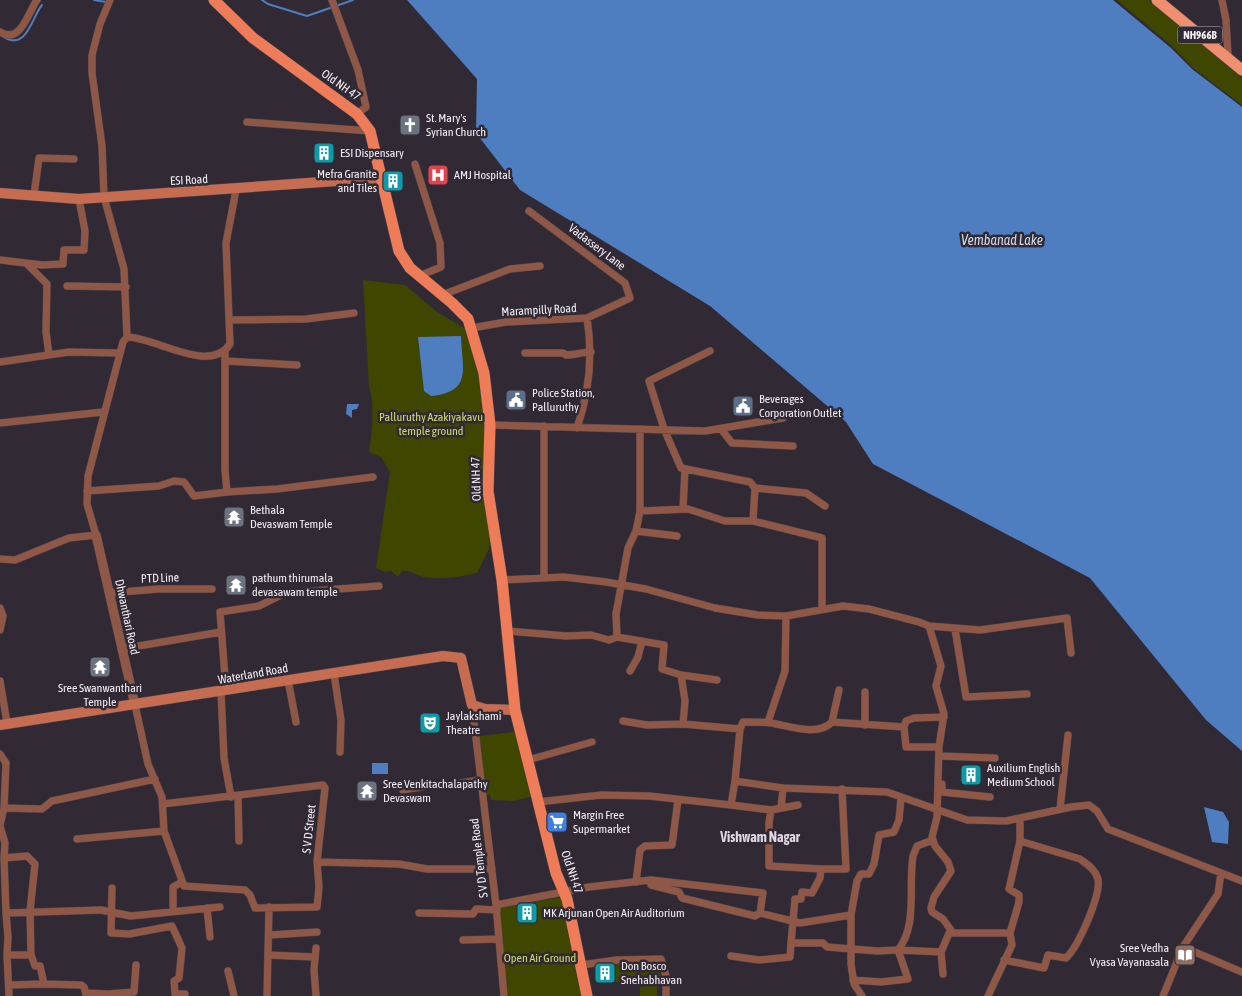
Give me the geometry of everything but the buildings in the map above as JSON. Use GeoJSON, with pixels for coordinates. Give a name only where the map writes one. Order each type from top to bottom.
{"type":"FeatureCollection","features":[{"type":"Feature","properties":{"kind":"highway","name":"NH966B"},"geometry":{"type":"LineString","coordinates":[[1158,0],[1228,56],[1242,70]]}},
{"type":"Feature","properties":{"kind":"main road","name":"Old NH 47"},"geometry":{"type":"LineString","coordinates":[[214,0],[253,38],[357,114],[370,131],[399,250],[410,268],[468,319],[472,328],[484,373],[490,426],[488,491],[502,580],[515,710],[556,873],[567,899],[587,996]]}},
{"type":"Feature","properties":{"kind":"main road","name":"ESI Road"},"geometry":{"type":"LineString","coordinates":[[0,193],[79,199],[236,190],[380,178]]}},
{"type":"Feature","properties":{"kind":"main road","name":"Waterland Road"},"geometry":{"type":"LineString","coordinates":[[4,724],[456,655],[464,662],[472,705]]}},
{"type":"Feature","properties":{"kind":"main road"},"geometry":{"type":"LineString","coordinates":[[472,705],[485,709],[515,710]]}},
{"type":"Feature","properties":{"kind":"street"},"geometry":{"type":"LineString","coordinates":[[0,32],[10,35],[17,33],[23,28],[36,0]]}},
{"type":"Feature","properties":{"kind":"street"},"geometry":{"type":"LineString","coordinates":[[332,0],[358,70],[366,107],[357,114]]}},
{"type":"Feature","properties":{"kind":"street"},"geometry":{"type":"LineString","coordinates":[[1222,0],[1226,20],[1228,56]]}},
{"type":"Feature","properties":{"kind":"street"},"geometry":{"type":"LineString","coordinates":[[0,559],[15,560],[69,538],[96,535],[87,504],[93,451],[119,354],[126,337],[126,287],[122,261],[104,197],[102,146],[92,73],[92,55],[100,24],[110,2]]}},
{"type":"Feature","properties":{"kind":"street"},"geometry":{"type":"LineString","coordinates":[[247,122],[370,131]]}},
{"type":"Feature","properties":{"kind":"street"},"geometry":{"type":"LineString","coordinates":[[34,195],[39,158],[74,159]]}},
{"type":"Feature","properties":{"kind":"street"},"geometry":{"type":"LineString","coordinates":[[415,164],[440,243],[441,266],[420,276]]}},
{"type":"Feature","properties":{"kind":"street"},"geometry":{"type":"LineString","coordinates":[[227,492],[225,470],[225,352],[230,344],[226,243],[236,190]]}},
{"type":"Feature","properties":{"kind":"street"},"geometry":{"type":"LineString","coordinates":[[27,264],[64,264],[64,250],[84,250],[86,231],[79,199]]}},
{"type":"Feature","properties":{"kind":"street","name":"Vadassery Lane"},"geometry":{"type":"LineString","coordinates":[[529,211],[625,283],[630,298],[587,318]]}},
{"type":"Feature","properties":{"kind":"street"},"geometry":{"type":"LineString","coordinates":[[0,260],[22,261],[47,284],[46,332],[48,355]]}},
{"type":"Feature","properties":{"kind":"street"},"geometry":{"type":"LineString","coordinates":[[442,295],[510,269],[540,266]]}},
{"type":"Feature","properties":{"kind":"street"},"geometry":{"type":"LineString","coordinates":[[67,286],[126,287]]}},
{"type":"Feature","properties":{"kind":"street"},"geometry":{"type":"LineString","coordinates":[[229,320],[306,319],[354,313]]}},
{"type":"Feature","properties":{"kind":"street","name":"Marampilly Road"},"geometry":{"type":"LineString","coordinates":[[472,328],[506,322],[587,318],[591,352],[583,411],[577,428]]}},
{"type":"Feature","properties":{"kind":"street"},"geometry":{"type":"LineString","coordinates":[[126,337],[139,337],[189,354],[210,357],[225,352]]}},
{"type":"Feature","properties":{"kind":"street"},"geometry":{"type":"LineString","coordinates":[[1,360],[69,352],[119,354]]}},
{"type":"Feature","properties":{"kind":"street"},"geometry":{"type":"LineString","coordinates":[[526,353],[564,353],[566,355],[591,352]]}},
{"type":"Feature","properties":{"kind":"street"},"geometry":{"type":"LineString","coordinates":[[710,352],[649,380],[664,429],[681,468],[750,482],[755,488],[753,521]]}},
{"type":"Feature","properties":{"kind":"street"},"geometry":{"type":"LineString","coordinates":[[225,361],[297,365]]}},
{"type":"Feature","properties":{"kind":"street"},"geometry":{"type":"LineString","coordinates":[[0,423],[103,412]]}},
{"type":"Feature","properties":{"kind":"street"},"geometry":{"type":"LineString","coordinates":[[490,426],[720,430],[784,418]]}},
{"type":"Feature","properties":{"kind":"street"},"geometry":{"type":"LineString","coordinates":[[544,426],[544,578]]}},
{"type":"Feature","properties":{"kind":"street"},"geometry":{"type":"LineString","coordinates":[[617,637],[616,614],[623,585],[628,548],[636,531],[640,511],[640,429]]}},
{"type":"Feature","properties":{"kind":"street"},"geometry":{"type":"LineString","coordinates":[[720,430],[732,443],[793,446]]}},
{"type":"Feature","properties":{"kind":"street"},"geometry":{"type":"LineString","coordinates":[[684,469],[684,509]]}},
{"type":"Feature","properties":{"kind":"street"},"geometry":{"type":"LineString","coordinates":[[87,491],[159,486],[174,481],[184,482],[194,496],[277,489],[373,476]]}},
{"type":"Feature","properties":{"kind":"street"},"geometry":{"type":"LineString","coordinates":[[755,488],[806,493],[825,506]]}},
{"type":"Feature","properties":{"kind":"street"},"geometry":{"type":"LineString","coordinates":[[640,511],[684,509],[725,521],[753,521],[822,538],[822,609]]}},
{"type":"Feature","properties":{"kind":"street"},"geometry":{"type":"LineString","coordinates":[[636,531],[677,536]]}},
{"type":"Feature","properties":{"kind":"street","name":"Dhwanthari Road"},"geometry":{"type":"LineString","coordinates":[[96,535],[120,649],[135,705]]}},
{"type":"Feature","properties":{"kind":"street"},"geometry":{"type":"LineString","coordinates":[[502,580],[564,577],[623,585],[715,608],[758,616],[786,616],[843,606],[869,609],[929,626],[980,630],[1067,618],[1071,653]]}},
{"type":"Feature","properties":{"kind":"street"},"geometry":{"type":"LineString","coordinates":[[239,841],[235,796],[224,758],[220,612],[259,606],[284,593],[379,586]]}},
{"type":"Feature","properties":{"kind":"street","name":"PTD Line"},"geometry":{"type":"LineString","coordinates":[[109,592],[158,589],[212,589]]}},
{"type":"Feature","properties":{"kind":"street"},"geometry":{"type":"LineString","coordinates":[[0,608],[3,616],[0,630]]}},
{"type":"Feature","properties":{"kind":"street"},"geometry":{"type":"LineString","coordinates":[[768,722],[785,671],[786,616]]}},
{"type":"Feature","properties":{"kind":"street"},"geometry":{"type":"LineString","coordinates":[[929,626],[941,666],[936,686],[944,717],[939,747],[942,792],[990,797]]}},
{"type":"Feature","properties":{"kind":"street"},"geometry":{"type":"LineString","coordinates":[[955,629],[966,697],[1028,694]]}},
{"type":"Feature","properties":{"kind":"street"},"geometry":{"type":"LineString","coordinates":[[507,631],[566,636],[591,635],[609,640],[617,637],[664,645],[662,669],[681,675],[717,680]]}},
{"type":"Feature","properties":{"kind":"street"},"geometry":{"type":"LineString","coordinates":[[120,649],[221,632]]}},
{"type":"Feature","properties":{"kind":"street"},"geometry":{"type":"LineString","coordinates":[[630,670],[638,657],[642,641]]}},
{"type":"Feature","properties":{"kind":"street"},"geometry":{"type":"LineString","coordinates":[[334,674],[341,720],[340,752]]}},
{"type":"Feature","properties":{"kind":"street"},"geometry":{"type":"LineString","coordinates":[[681,675],[685,701],[683,724]]}},
{"type":"Feature","properties":{"kind":"street"},"geometry":{"type":"LineString","coordinates":[[288,680],[296,722]]}},
{"type":"Feature","properties":{"kind":"street"},"geometry":{"type":"LineString","coordinates":[[0,681],[4,724]]}},
{"type":"Feature","properties":{"kind":"street"},"geometry":{"type":"LineString","coordinates":[[730,805],[735,781],[740,729],[743,722],[768,722],[816,730],[826,727],[832,722],[839,690]]}},
{"type":"Feature","properties":{"kind":"street"},"geometry":{"type":"LineString","coordinates":[[865,692],[865,726]]}},
{"type":"Feature","properties":{"kind":"street"},"geometry":{"type":"LineString","coordinates":[[135,705],[148,764],[163,804],[164,831],[182,882],[188,887],[245,890],[250,895],[255,908],[316,907],[319,888],[317,862]]}},
{"type":"Feature","properties":{"kind":"street","name":"S V D Temple Road"},"geometry":{"type":"LineString","coordinates":[[472,705],[497,907],[504,996]]}},
{"type":"Feature","properties":{"kind":"street"},"geometry":{"type":"LineString","coordinates":[[939,747],[906,747],[904,728],[906,721],[914,718],[944,717]]}},
{"type":"Feature","properties":{"kind":"street"},"geometry":{"type":"LineString","coordinates":[[623,721],[647,725],[683,724],[740,729]]}},
{"type":"Feature","properties":{"kind":"street"},"geometry":{"type":"LineString","coordinates":[[832,722],[904,728]]}},
{"type":"Feature","properties":{"kind":"street"},"geometry":{"type":"LineString","coordinates":[[1060,809],[1068,735]]}},
{"type":"Feature","properties":{"kind":"street"},"geometry":{"type":"LineString","coordinates":[[528,760],[592,742]]}},
{"type":"Feature","properties":{"kind":"street"},"geometry":{"type":"LineString","coordinates":[[0,754],[6,763],[4,808],[0,826],[4,843],[8,937],[6,955],[9,996]]}},
{"type":"Feature","properties":{"kind":"street"},"geometry":{"type":"LineString","coordinates":[[941,756],[995,758]]}},
{"type":"Feature","properties":{"kind":"street"},"geometry":{"type":"LineString","coordinates":[[941,756],[933,840],[938,851],[948,862],[951,871],[934,897],[931,908],[932,912],[943,919],[950,931]]}},
{"type":"Feature","properties":{"kind":"street"},"geometry":{"type":"LineString","coordinates":[[4,808],[42,809],[52,801],[155,779]]}},
{"type":"Feature","properties":{"kind":"street"},"geometry":{"type":"LineString","coordinates":[[402,791],[480,780]]}},
{"type":"Feature","properties":{"kind":"street"},"geometry":{"type":"LineString","coordinates":[[735,781],[783,788],[887,792],[967,820],[1006,821],[1084,805],[1093,807],[1108,829],[1242,881]]}},
{"type":"Feature","properties":{"kind":"street","name":"S V D Street"},"geometry":{"type":"LineString","coordinates":[[163,804],[235,796],[254,791],[323,785],[325,788],[317,862],[399,864],[427,869],[492,869]]}},
{"type":"Feature","properties":{"kind":"street"},"geometry":{"type":"LineString","coordinates":[[781,808],[783,788]]}},
{"type":"Feature","properties":{"kind":"street"},"geometry":{"type":"LineString","coordinates":[[771,810],[769,823],[769,866],[846,869],[842,789]]}},
{"type":"Feature","properties":{"kind":"street"},"geometry":{"type":"LineString","coordinates":[[538,802],[601,795],[649,796],[771,810],[798,805]]}},
{"type":"Feature","properties":{"kind":"street"},"geometry":{"type":"LineString","coordinates":[[862,996],[853,980],[851,948],[851,915],[857,881],[861,874],[869,874],[874,864],[879,835],[894,832],[901,798]]}},
{"type":"Feature","properties":{"kind":"street"},"geometry":{"type":"LineString","coordinates":[[636,882],[640,850],[645,846],[672,845],[678,800]]}},
{"type":"Feature","properties":{"kind":"street"},"geometry":{"type":"LineString","coordinates":[[988,996],[1012,945],[1010,933],[1019,902],[1019,895],[1010,889],[1020,841],[1020,818]]}},
{"type":"Feature","properties":{"kind":"street"},"geometry":{"type":"LineString","coordinates":[[77,838],[164,831]]}},
{"type":"Feature","properties":{"kind":"street"},"geometry":{"type":"LineString","coordinates":[[898,950],[906,940],[913,856],[917,846],[933,840]]}},
{"type":"Feature","properties":{"kind":"street"},"geometry":{"type":"LineString","coordinates":[[1004,960],[1044,968],[1048,955],[1066,958],[1072,953],[1098,894],[1098,880],[1094,870],[1080,859],[1020,841]]}},
{"type":"Feature","properties":{"kind":"street"},"geometry":{"type":"LineString","coordinates":[[4,858],[27,856],[35,864],[30,911],[31,955],[35,966],[40,966],[44,984]]}},
{"type":"Feature","properties":{"kind":"street"},"geometry":{"type":"LineString","coordinates":[[731,956],[759,960],[790,957],[795,899],[801,899],[802,892],[812,893],[820,878],[821,868]]}},
{"type":"Feature","properties":{"kind":"street"},"geometry":{"type":"LineString","coordinates":[[1163,996],[1183,947],[1218,894],[1221,873]]}},
{"type":"Feature","properties":{"kind":"street"},"geometry":{"type":"LineString","coordinates":[[651,880],[651,885],[678,892],[682,898],[756,916],[760,913],[800,922],[851,915]]}},
{"type":"Feature","properties":{"kind":"street"},"geometry":{"type":"LineString","coordinates":[[419,913],[473,914],[476,909],[497,907],[563,892],[651,880],[763,893],[760,913]]}},
{"type":"Feature","properties":{"kind":"street"},"geometry":{"type":"LineString","coordinates":[[173,911],[173,887],[182,882]]}},
{"type":"Feature","properties":{"kind":"street"},"geometry":{"type":"LineString","coordinates":[[112,888],[111,933],[138,934],[143,930],[172,926],[182,948],[179,978],[174,981],[174,992],[175,994],[185,994]]}},
{"type":"Feature","properties":{"kind":"street"},"geometry":{"type":"LineString","coordinates":[[6,912],[101,910],[132,916],[220,907]]}},
{"type":"Feature","properties":{"kind":"street"},"geometry":{"type":"LineString","coordinates":[[207,908],[210,937]]}},
{"type":"Feature","properties":{"kind":"street"},"geometry":{"type":"LineString","coordinates":[[267,996],[270,935],[269,908]]}},
{"type":"Feature","properties":{"kind":"street"},"geometry":{"type":"LineString","coordinates":[[950,931],[970,934],[1010,933]]}},
{"type":"Feature","properties":{"kind":"street"},"geometry":{"type":"LineString","coordinates":[[943,974],[942,952],[950,931]]}},
{"type":"Feature","properties":{"kind":"street"},"geometry":{"type":"LineString","coordinates":[[270,935],[317,932]]}},
{"type":"Feature","properties":{"kind":"street"},"geometry":{"type":"LineString","coordinates":[[463,940],[499,939]]}},
{"type":"Feature","properties":{"kind":"street"},"geometry":{"type":"LineString","coordinates":[[791,943],[823,943],[827,947],[877,951],[942,952]]}},
{"type":"Feature","properties":{"kind":"street"},"geometry":{"type":"LineString","coordinates":[[1183,947],[1242,972]]}},
{"type":"Feature","properties":{"kind":"street"},"geometry":{"type":"LineString","coordinates":[[316,948],[314,957],[316,996]]}},
{"type":"Feature","properties":{"kind":"street"},"geometry":{"type":"LineString","coordinates":[[853,980],[881,982],[908,979],[898,950]]}},
{"type":"Feature","properties":{"kind":"street"},"geometry":{"type":"LineString","coordinates":[[6,955],[31,955]]}},
{"type":"Feature","properties":{"kind":"street"},"geometry":{"type":"LineString","coordinates":[[268,956],[314,957]]}},
{"type":"Feature","properties":{"kind":"street"},"geometry":{"type":"LineString","coordinates":[[581,965],[617,960],[661,959],[666,976],[666,996]]}},
{"type":"Feature","properties":{"kind":"street"},"geometry":{"type":"LineString","coordinates":[[9,985],[81,984],[86,994],[107,995],[134,992],[136,965]]}},
{"type":"Feature","properties":{"kind":"street"},"geometry":{"type":"LineString","coordinates":[[228,972],[234,996]]}},
{"type":"Feature","properties":{"kind":"green space"},"geometry":{"type":"Polygon","coordinates":[[[1117,0],[1149,0],[1242,78],[1242,105],[1193,68],[1172,46],[1117,0]]]}},
{"type":"Feature","properties":{"kind":"green space","name":"Palluruthy Azakiyakavu temple ground"},"geometry":{"type":"Polygon","coordinates":[[[363,280],[405,285],[437,312],[471,332],[483,381],[491,520],[489,549],[477,573],[438,578],[424,577],[402,571],[398,577],[391,571],[385,572],[376,568],[390,472],[381,457],[369,452],[372,410],[363,280]]]}},
{"type":"Feature","properties":{"kind":"green space"},"geometry":{"type":"Polygon","coordinates":[[[519,731],[534,796],[513,801],[491,800],[490,795],[484,796],[474,737],[519,731]]]}},
{"type":"Feature","properties":{"kind":"green space","name":"Open Air Ground"},"geometry":{"type":"Polygon","coordinates":[[[564,897],[585,996],[505,996],[499,907],[564,897]]]}},
{"type":"Feature","properties":{"kind":"green space"},"geometry":{"type":"Polygon","coordinates":[[[612,961],[660,961],[661,985],[615,982],[612,961]]]}},
{"type":"Feature","properties":{"kind":"green space"},"geometry":{"type":"Polygon","coordinates":[[[657,985],[657,996],[640,996],[640,987],[657,985]]]}},
{"type":"Feature","properties":{"kind":"water","name":"Vembanad Lake"},"geometry":{"type":"Polygon","coordinates":[[[407,0],[1113,0],[1171,48],[1192,69],[1242,107],[1242,751],[1206,720],[1090,578],[873,464],[846,422],[710,306],[520,190],[476,133],[477,79],[407,0]]]}},
{"type":"Feature","properties":{"kind":"water"},"geometry":{"type":"Polygon","coordinates":[[[461,336],[463,368],[459,384],[444,394],[431,396],[424,391],[418,337],[461,336]]]}},
{"type":"Feature","properties":{"kind":"water"},"geometry":{"type":"Polygon","coordinates":[[[347,404],[359,404],[357,409],[352,410],[352,418],[346,414],[347,404]]]}},
{"type":"Feature","properties":{"kind":"water"},"geometry":{"type":"Polygon","coordinates":[[[372,763],[388,763],[388,774],[372,774],[372,763]]]}},
{"type":"Feature","properties":{"kind":"water"},"geometry":{"type":"Polygon","coordinates":[[[1204,807],[1223,812],[1229,822],[1228,844],[1212,842],[1204,807]]]}},
{"type":"Feature","properties":{"kind":"waterway"},"geometry":{"type":"LineString","coordinates":[[94,0],[106,2]]}},
{"type":"Feature","properties":{"kind":"waterway"},"geometry":{"type":"LineString","coordinates":[[262,0],[268,4],[307,16],[353,0]]}},
{"type":"Feature","properties":{"kind":"waterway"},"geometry":{"type":"LineString","coordinates":[[2,36],[10,40],[17,40],[23,37],[42,5]]}},
{"type":"Feature","properties":{"kind":"place","name":"St. Mary's Syrian Church"},"geometry":{"type":"Point","coordinates":[410,125]}},
{"type":"Feature","properties":{"kind":"place","name":"ESI Dispensary"},"geometry":{"type":"Point","coordinates":[324,153]}},
{"type":"Feature","properties":{"kind":"place","name":"AMJ Hospital"},"geometry":{"type":"Point","coordinates":[438,175]}},
{"type":"Feature","properties":{"kind":"place","name":"Mefra Granite and Tiles"},"geometry":{"type":"Point","coordinates":[393,181]}},
{"type":"Feature","properties":{"kind":"place","name":"Police Station, Palluruthy"},"geometry":{"type":"Point","coordinates":[516,400]}},
{"type":"Feature","properties":{"kind":"place","name":"Beverages Corporation Outlet"},"geometry":{"type":"Point","coordinates":[743,406]}},
{"type":"Feature","properties":{"kind":"place","name":"Bethala Devaswam Temple"},"geometry":{"type":"Point","coordinates":[234,517]}},
{"type":"Feature","properties":{"kind":"place","name":"pathum thirumala devasawam temple"},"geometry":{"type":"Point","coordinates":[236,585]}},
{"type":"Feature","properties":{"kind":"place","name":"Sree Swanwanthari Temple"},"geometry":{"type":"Point","coordinates":[100,667]}},
{"type":"Feature","properties":{"kind":"place","name":"Jaylakshami Theatre"},"geometry":{"type":"Point","coordinates":[430,723]}},
{"type":"Feature","properties":{"kind":"place","name":"Auxilium English Medium School"},"geometry":{"type":"Point","coordinates":[971,775]}},
{"type":"Feature","properties":{"kind":"place","name":"Sree Venkitachalapathy Devaswam"},"geometry":{"type":"Point","coordinates":[367,791]}},
{"type":"Feature","properties":{"kind":"place","name":"Margin Free Supermarket"},"geometry":{"type":"Point","coordinates":[557,822]}},
{"type":"Feature","properties":{"kind":"place","name":"MK Arjunan Open Air Auditorium"},"geometry":{"type":"Point","coordinates":[527,913]}},
{"type":"Feature","properties":{"kind":"place","name":"Sree Vedha Vyasa Vayanasala"},"geometry":{"type":"Point","coordinates":[1185,955]}},
{"type":"Feature","properties":{"kind":"place","name":"Don Bosco Snehabhavan"},"geometry":{"type":"Point","coordinates":[605,973]}},
{"type":"Feature","properties":{"kind":"district","name":"Vishwam Nagar"},"geometry":{"type":"Point","coordinates":[760,837]}}]}
